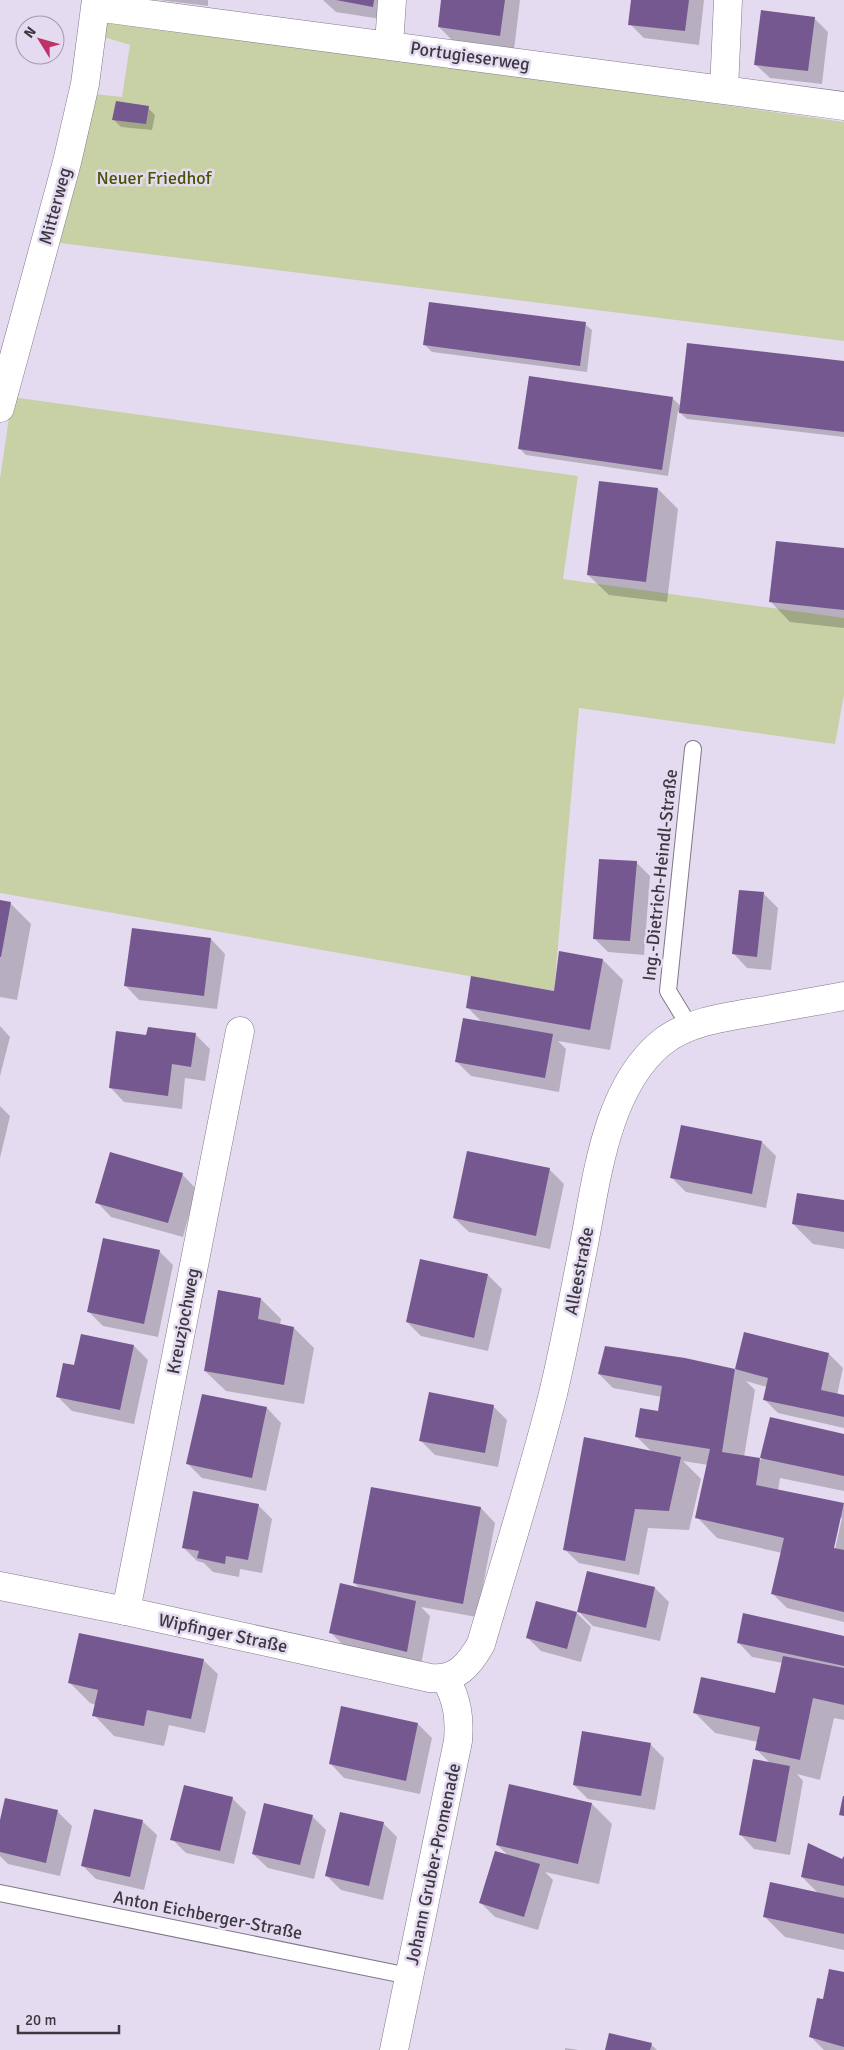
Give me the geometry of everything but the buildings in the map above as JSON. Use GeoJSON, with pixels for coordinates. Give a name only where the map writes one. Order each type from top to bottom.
{"type":"FeatureCollection","features":[{"type":"Feature","properties":{"kind":"street"},"geometry":{"type":"LineString","coordinates":[[389,45],[392,0]]}},
{"type":"Feature","properties":{"kind":"street"},"geometry":{"type":"LineString","coordinates":[[724,90],[728,0]]}},
{"type":"Feature","properties":{"kind":"street","name":"Portugieserweg"},"geometry":{"type":"LineString","coordinates":[[95,4],[844,106]]}},
{"type":"Feature","properties":{"kind":"street","name":"Mitterweg"},"geometry":{"type":"LineString","coordinates":[[0,408],[67,162],[85,84],[95,4]]}},
{"type":"Feature","properties":{"kind":"street","name":"Alleestraße"},"geometry":{"type":"LineString","coordinates":[[446,1679],[465,1668],[481,1644],[551,1401],[601,1160],[623,1092],[640,1065],[662,1042],[690,1028],[723,1018],[844,996]]}},
{"type":"Feature","properties":{"kind":"street","name":"Kreuzjochweg"},"geometry":{"type":"LineString","coordinates":[[126,1611],[240,1031]]}},
{"type":"Feature","properties":{"kind":"street","name":"Wipfinger Straße"},"geometry":{"type":"LineString","coordinates":[[0,1586],[126,1611],[430,1678],[446,1679]]}},
{"type":"Feature","properties":{"kind":"street","name":"Johann Gruber-Promenade"},"geometry":{"type":"LineString","coordinates":[[394,2050],[458,1741],[458,1706],[446,1679]]}},
{"type":"Feature","properties":{"kind":"lane","name":"Ing.-Dietrich-Heindl-Straße"},"geometry":{"type":"LineString","coordinates":[[690,1028],[668,991],[693,750]]}},
{"type":"Feature","properties":{"kind":"lane","name":"Anton Eichberger-Straße"},"geometry":{"type":"LineString","coordinates":[[0,1894],[409,1976]]}},
{"type":"Feature","properties":{"kind":"green space","name":"Neuer Friedhof"},"geometry":{"type":"Polygon","coordinates":[[[107,18],[844,122],[844,341],[60,243],[95,94],[122,97],[130,45],[104,37],[107,18]]]}},
{"type":"Feature","properties":{"kind":"green space"},"geometry":{"type":"Polygon","coordinates":[[[12,397],[578,476],[563,579],[844,618],[844,695],[835,744],[579,708],[554,991],[0,893],[0,479],[12,397]]]}}]}
